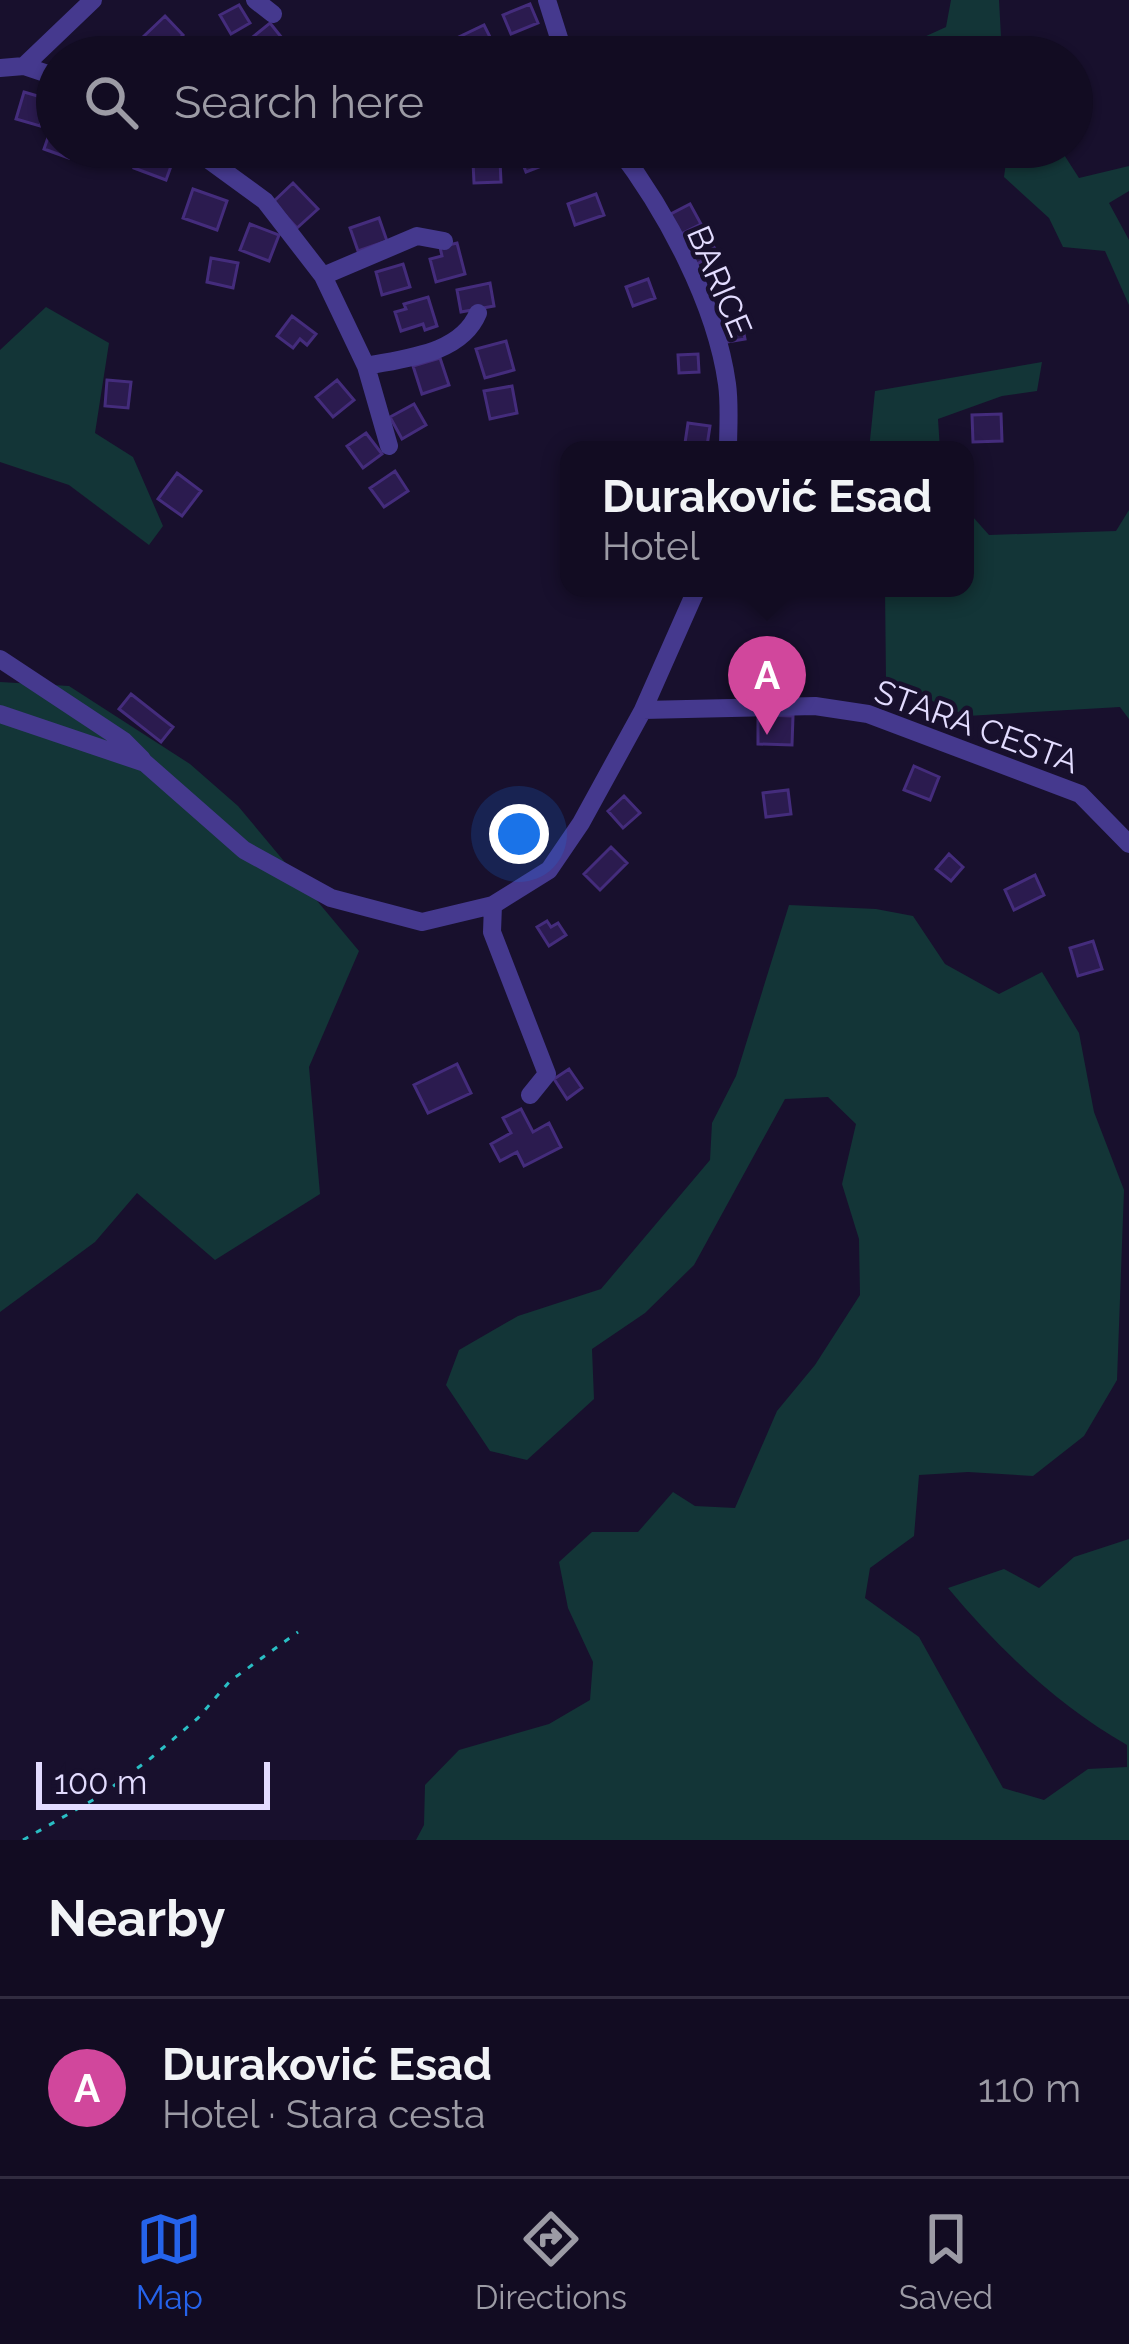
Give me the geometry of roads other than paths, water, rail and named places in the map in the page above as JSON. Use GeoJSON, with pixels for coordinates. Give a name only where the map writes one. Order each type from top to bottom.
{"type":"FeatureCollection","features":[{"type":"Feature","properties":{"kind":"street"},"geometry":{"type":"LineString","coordinates":[[55,36],[93,0]]}},
{"type":"Feature","properties":{"kind":"street"},"geometry":{"type":"LineString","coordinates":[[255,0],[273,14]]}},
{"type":"Feature","properties":{"kind":"street"},"geometry":{"type":"LineString","coordinates":[[547,0],[558,36]]}},
{"type":"Feature","properties":{"kind":"street"},"geometry":{"type":"LineString","coordinates":[[24,66],[36,55]]}},
{"type":"Feature","properties":{"kind":"street"},"geometry":{"type":"LineString","coordinates":[[0,68],[36,70]]}},
{"type":"Feature","properties":{"kind":"street"},"geometry":{"type":"LineString","coordinates":[[220,168],[265,201],[323,276],[366,366],[389,446]]}},
{"type":"Feature","properties":{"kind":"street","name":"BARICE"},"geometry":{"type":"LineString","coordinates":[[630,168],[688,264],[714,330],[728,386],[728,441]]}},
{"type":"Feature","properties":{"kind":"street"},"geometry":{"type":"LineString","coordinates":[[323,276],[417,236],[444,241]]}},
{"type":"Feature","properties":{"kind":"street"},"geometry":{"type":"LineString","coordinates":[[366,366],[411,358],[458,341],[471,329],[478,313]]}},
{"type":"Feature","properties":{"kind":"street"},"geometry":{"type":"LineString","coordinates":[[0,659],[124,741],[244,850],[331,898],[422,922],[493,905],[549,870],[581,823],[643,710],[694,597]]}},
{"type":"Feature","properties":{"kind":"street","name":"STARA CESTA"},"geometry":{"type":"LineString","coordinates":[[643,710],[714,712],[815,706],[868,714],[1080,794],[1129,844]]}},
{"type":"Feature","properties":{"kind":"street"},"geometry":{"type":"LineString","coordinates":[[0,714],[145,763]]}},
{"type":"Feature","properties":{"kind":"street"},"geometry":{"type":"LineString","coordinates":[[493,905],[492,932],[547,1074],[530,1095]]}},
{"type":"Feature","properties":{"kind":"place","name":"Duraković Esad"},"geometry":{"type":"Point","coordinates":[767,735]}}]}
